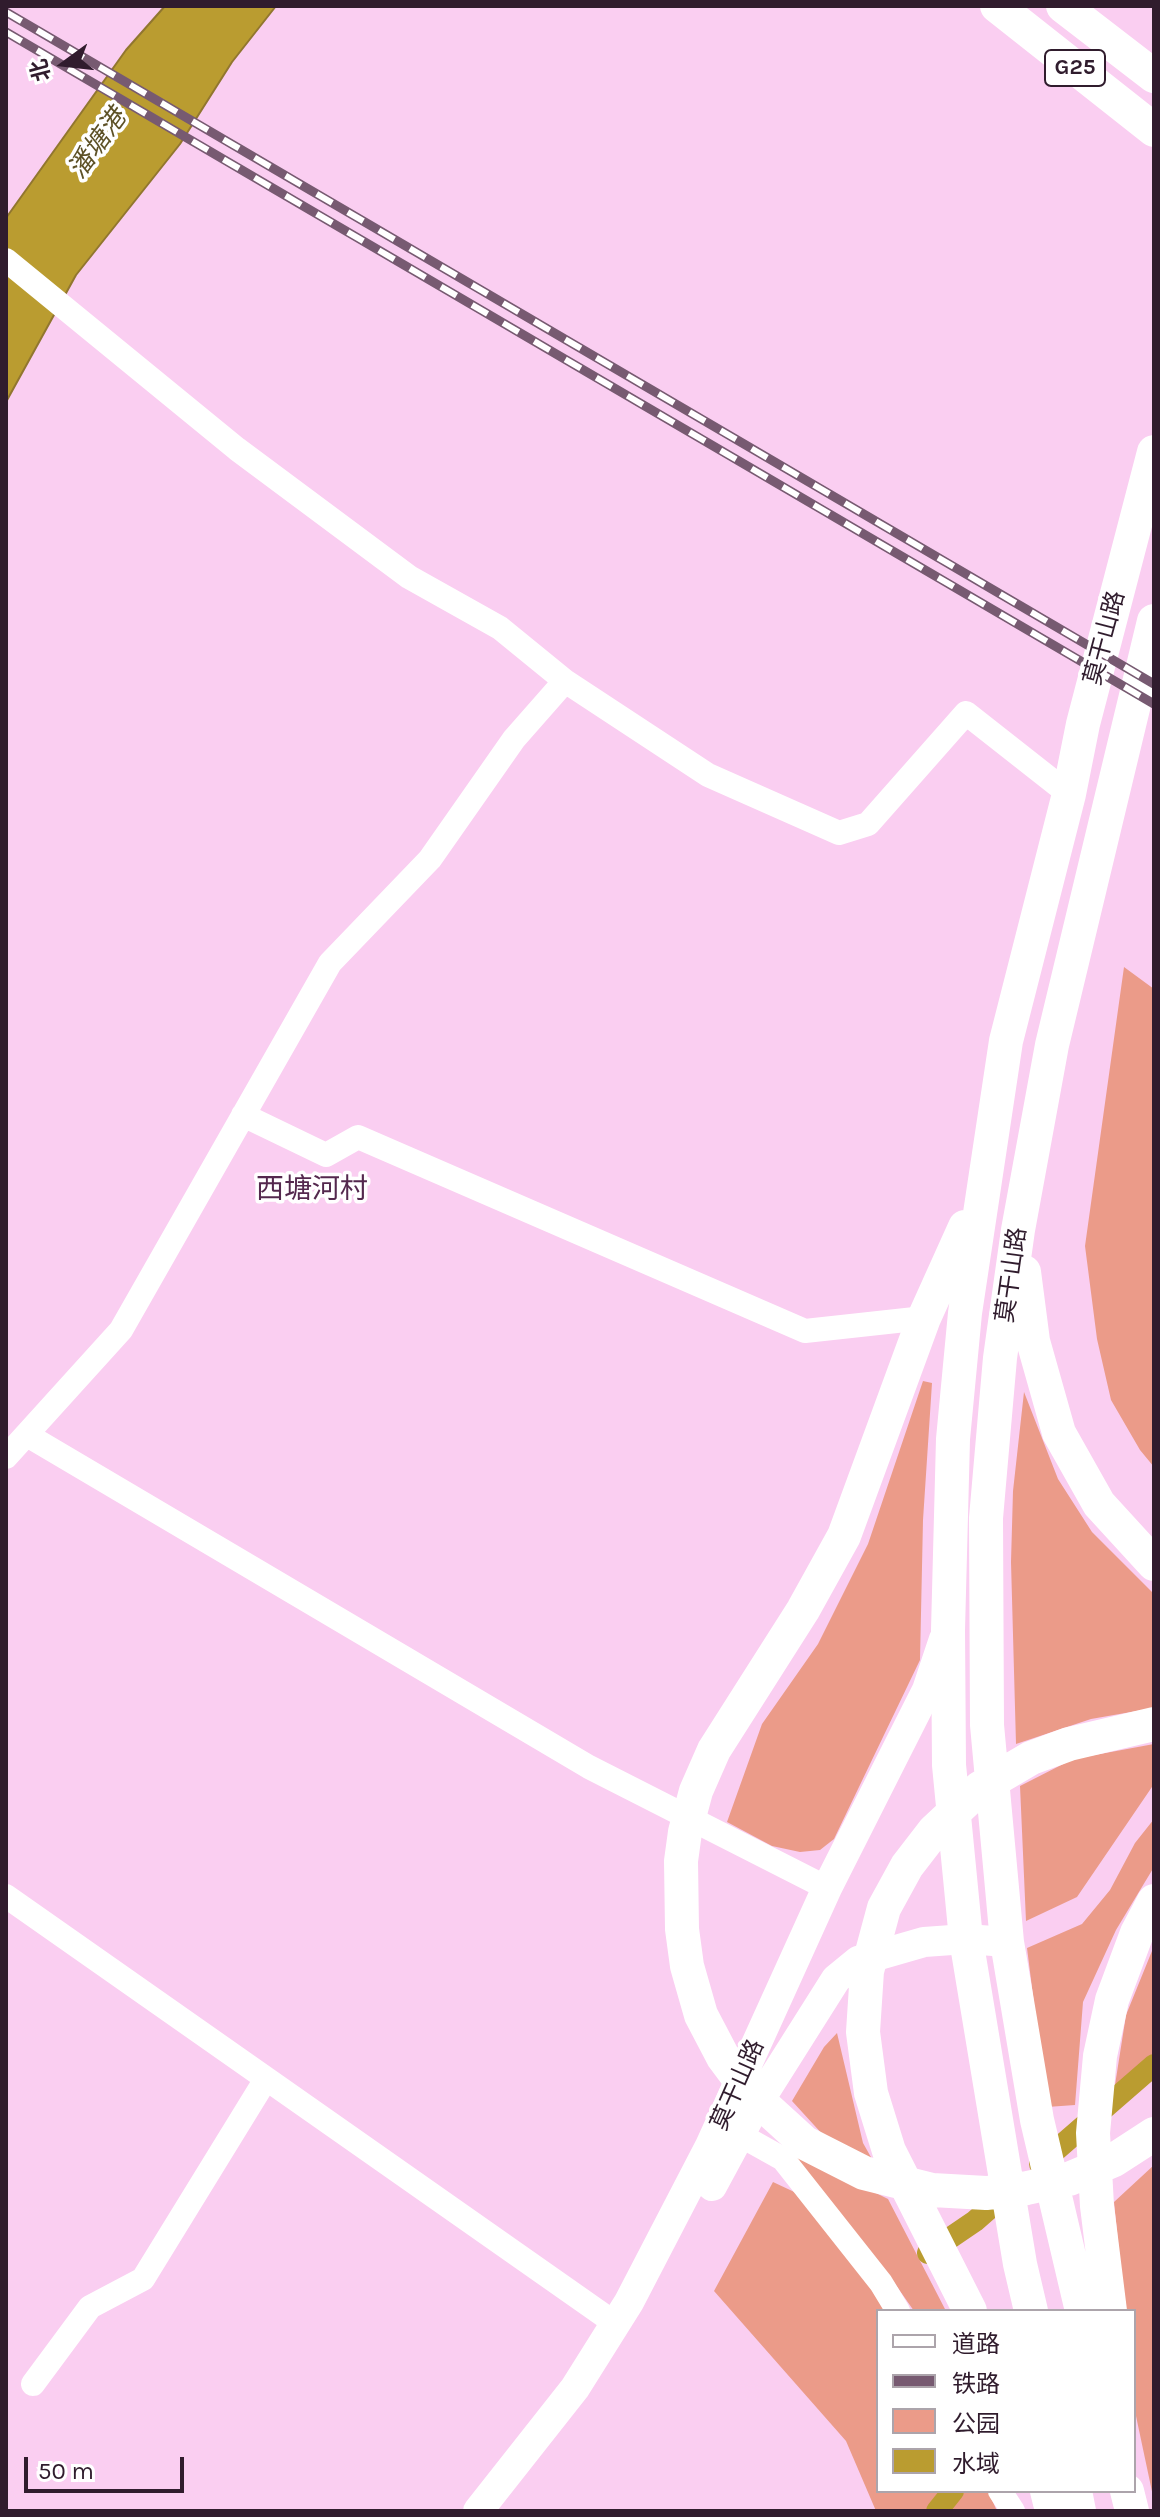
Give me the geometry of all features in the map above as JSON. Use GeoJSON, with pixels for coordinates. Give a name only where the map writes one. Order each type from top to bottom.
{"type":"FeatureCollection","features":[{"type":"Feature","properties":{"kind":"highway","name":"G25"},"geometry":{"type":"LineString","coordinates":[[997,6],[1154,130]]}},
{"type":"Feature","properties":{"kind":"highway","name":"G25"},"geometry":{"type":"LineString","coordinates":[[1063,6],[1154,76]]}},
{"type":"Feature","properties":{"kind":"highway","name":"莫干山路"},"geometry":{"type":"LineString","coordinates":[[1031,2309],[1020,2264],[966,1939],[949,1765],[948,1630],[953,1439],[981,1190],[1006,1041],[1069,794],[1083,724],[1154,452]]}},
{"type":"Feature","properties":{"kind":"highway","name":"莫干山路"},"geometry":{"type":"LineString","coordinates":[[1082,2309],[1037,2120],[1007,1942],[987,1725],[986,1518],[1000,1358],[1018,1230],[1052,1045],[1154,621]]}},
{"type":"Feature","properties":{"kind":"highway"},"geometry":{"type":"LineString","coordinates":[[981,1190],[924,1318],[844,1536],[803,1610],[714,1750],[696,1791],[685,1832],[680,1891],[687,1966],[701,2015],[723,2057],[749,2092],[805,2143],[864,2173],[932,2190],[986,2193],[1027,2188],[1069,2179],[1114,2160],[1154,2134]]}},
{"type":"Feature","properties":{"kind":"highway"},"geometry":{"type":"LineString","coordinates":[[1018,1230],[1033,1341],[1059,1433],[1099,1504],[1154,1564]]}},
{"type":"Feature","properties":{"kind":"highway"},"geometry":{"type":"LineString","coordinates":[[969,2309],[889,2151],[871,2093],[863,2032],[867,1971],[884,1908],[907,1866],[934,1831],[980,1788],[1031,1758],[1069,1744],[1154,1724]]}},
{"type":"Feature","properties":{"kind":"highway"},"geometry":{"type":"LineString","coordinates":[[1110,2309],[1097,2206],[1093,2133],[1100,2056],[1112,2000],[1137,1933],[1154,1901]]}},
{"type":"Feature","properties":{"kind":"main road","name":"莫干山路"},"geometry":{"type":"LineString","coordinates":[[478,2511],[575,2388],[616,2324],[710,2146],[827,1888],[927,1690],[948,1630]]}},
{"type":"Feature","properties":{"kind":"main road","name":"莫干山路"},"geometry":{"type":"LineString","coordinates":[[500,2511],[584,2404],[637,2320],[740,2135],[836,1979],[858,1961],[924,1942],[966,1939],[1007,1942]]}},
{"type":"Feature","properties":{"kind":"street"},"geometry":{"type":"LineString","coordinates":[[6,260],[237,449],[397,568],[500,628],[565,681],[708,775],[839,833],[868,824],[966,713],[1069,794]]}},
{"type":"Feature","properties":{"kind":"street"},"geometry":{"type":"LineString","coordinates":[[6,1457],[121,1330],[330,963],[430,859],[514,739],[565,681]]}},
{"type":"Feature","properties":{"kind":"street"},"geometry":{"type":"LineString","coordinates":[[243,1115],[326,1155],[358,1137],[805,1331],[924,1318]]}},
{"type":"Feature","properties":{"kind":"street"},"geometry":{"type":"LineString","coordinates":[[27,1435],[589,1767],[827,1888]]}},
{"type":"Feature","properties":{"kind":"street"},"geometry":{"type":"LineString","coordinates":[[6,1896],[616,2324]]}},
{"type":"Feature","properties":{"kind":"street"},"geometry":{"type":"LineString","coordinates":[[33,2384],[90,2307],[143,2279],[266,2079]]}},
{"type":"Feature","properties":{"kind":"street"},"geometry":{"type":"LineString","coordinates":[[740,2135],[783,2159],[881,2283],[897,2309]]}},
{"type":"Feature","properties":{"kind":"green space"},"geometry":{"type":"Polygon","coordinates":[[[1124,967],[1154,989],[1154,1467],[1140,1450],[1111,1400],[1097,1339],[1085,1246],[1124,967]]]}},
{"type":"Feature","properties":{"kind":"green space"},"geometry":{"type":"Polygon","coordinates":[[[923,1381],[932,1383],[923,1520],[920,1660],[834,1839],[820,1850],[800,1852],[772,1846],[727,1822],[762,1724],[818,1644],[868,1544],[923,1381]]]}},
{"type":"Feature","properties":{"kind":"green space"},"geometry":{"type":"Polygon","coordinates":[[[1024,1392],[1058,1479],[1092,1532],[1154,1594],[1154,1708],[1091,1719],[1016,1744],[1011,1562],[1013,1491],[1024,1392]]]}},
{"type":"Feature","properties":{"kind":"green space"},"geometry":{"type":"Polygon","coordinates":[[[1154,1744],[1154,1784],[1077,1897],[1026,1921],[1020,1786],[1073,1759],[1154,1744]]]}},
{"type":"Feature","properties":{"kind":"green space"},"geometry":{"type":"Polygon","coordinates":[[[1154,1819],[1154,1867],[1116,1930],[1083,2002],[1075,2105],[1047,2107],[1027,1948],[1082,1924],[1110,1890],[1135,1843],[1154,1819]]]}},
{"type":"Feature","properties":{"kind":"green space"},"geometry":{"type":"Polygon","coordinates":[[[1154,1946],[1154,2058],[1115,2085],[1126,2015],[1154,1946]]]}},
{"type":"Feature","properties":{"kind":"green space"},"geometry":{"type":"Polygon","coordinates":[[[837,2033],[863,2143],[872,2159],[824,2136],[792,2101],[824,2047],[837,2033]]]}},
{"type":"Feature","properties":{"kind":"green space"},"geometry":{"type":"Polygon","coordinates":[[[774,2142],[888,2199],[945,2309],[913,2309],[886,2271],[774,2142]]]}},
{"type":"Feature","properties":{"kind":"green space"},"geometry":{"type":"Polygon","coordinates":[[[1154,2165],[1154,2501],[1136,2416],[1136,2309],[1125,2309],[1114,2202],[1154,2165]]]}},
{"type":"Feature","properties":{"kind":"green space"},"geometry":{"type":"Polygon","coordinates":[[[773,2182],[805,2197],[896,2309],[876,2309],[876,2493],[989,2493],[997,2511],[876,2511],[846,2441],[714,2291],[773,2182]]]}},
{"type":"Feature","properties":{"kind":"water","name":"潘塘港"},"geometry":{"type":"Polygon","coordinates":[[[165,6],[276,6],[232,62],[180,144],[76,275],[6,402],[6,218],[126,50],[165,6]]]}},
{"type":"Feature","properties":{"kind":"waterway"},"geometry":{"type":"LineString","coordinates":[[1040,2164],[1154,2065]]}},
{"type":"Feature","properties":{"kind":"waterway"},"geometry":{"type":"LineString","coordinates":[[928,2253],[975,2221],[1008,2192]]}},
{"type":"Feature","properties":{"kind":"waterway"},"geometry":{"type":"LineString","coordinates":[[937,2511],[951,2493]]}},
{"type":"Feature","properties":{"kind":"railway"},"geometry":{"type":"LineString","coordinates":[[6,12],[1154,684]]}},
{"type":"Feature","properties":{"kind":"railway"},"geometry":{"type":"LineString","coordinates":[[6,32],[1154,704]]}},
{"type":"Feature","properties":{"kind":"district","name":"西塘河村"},"geometry":{"type":"Point","coordinates":[312,1190]}}]}
